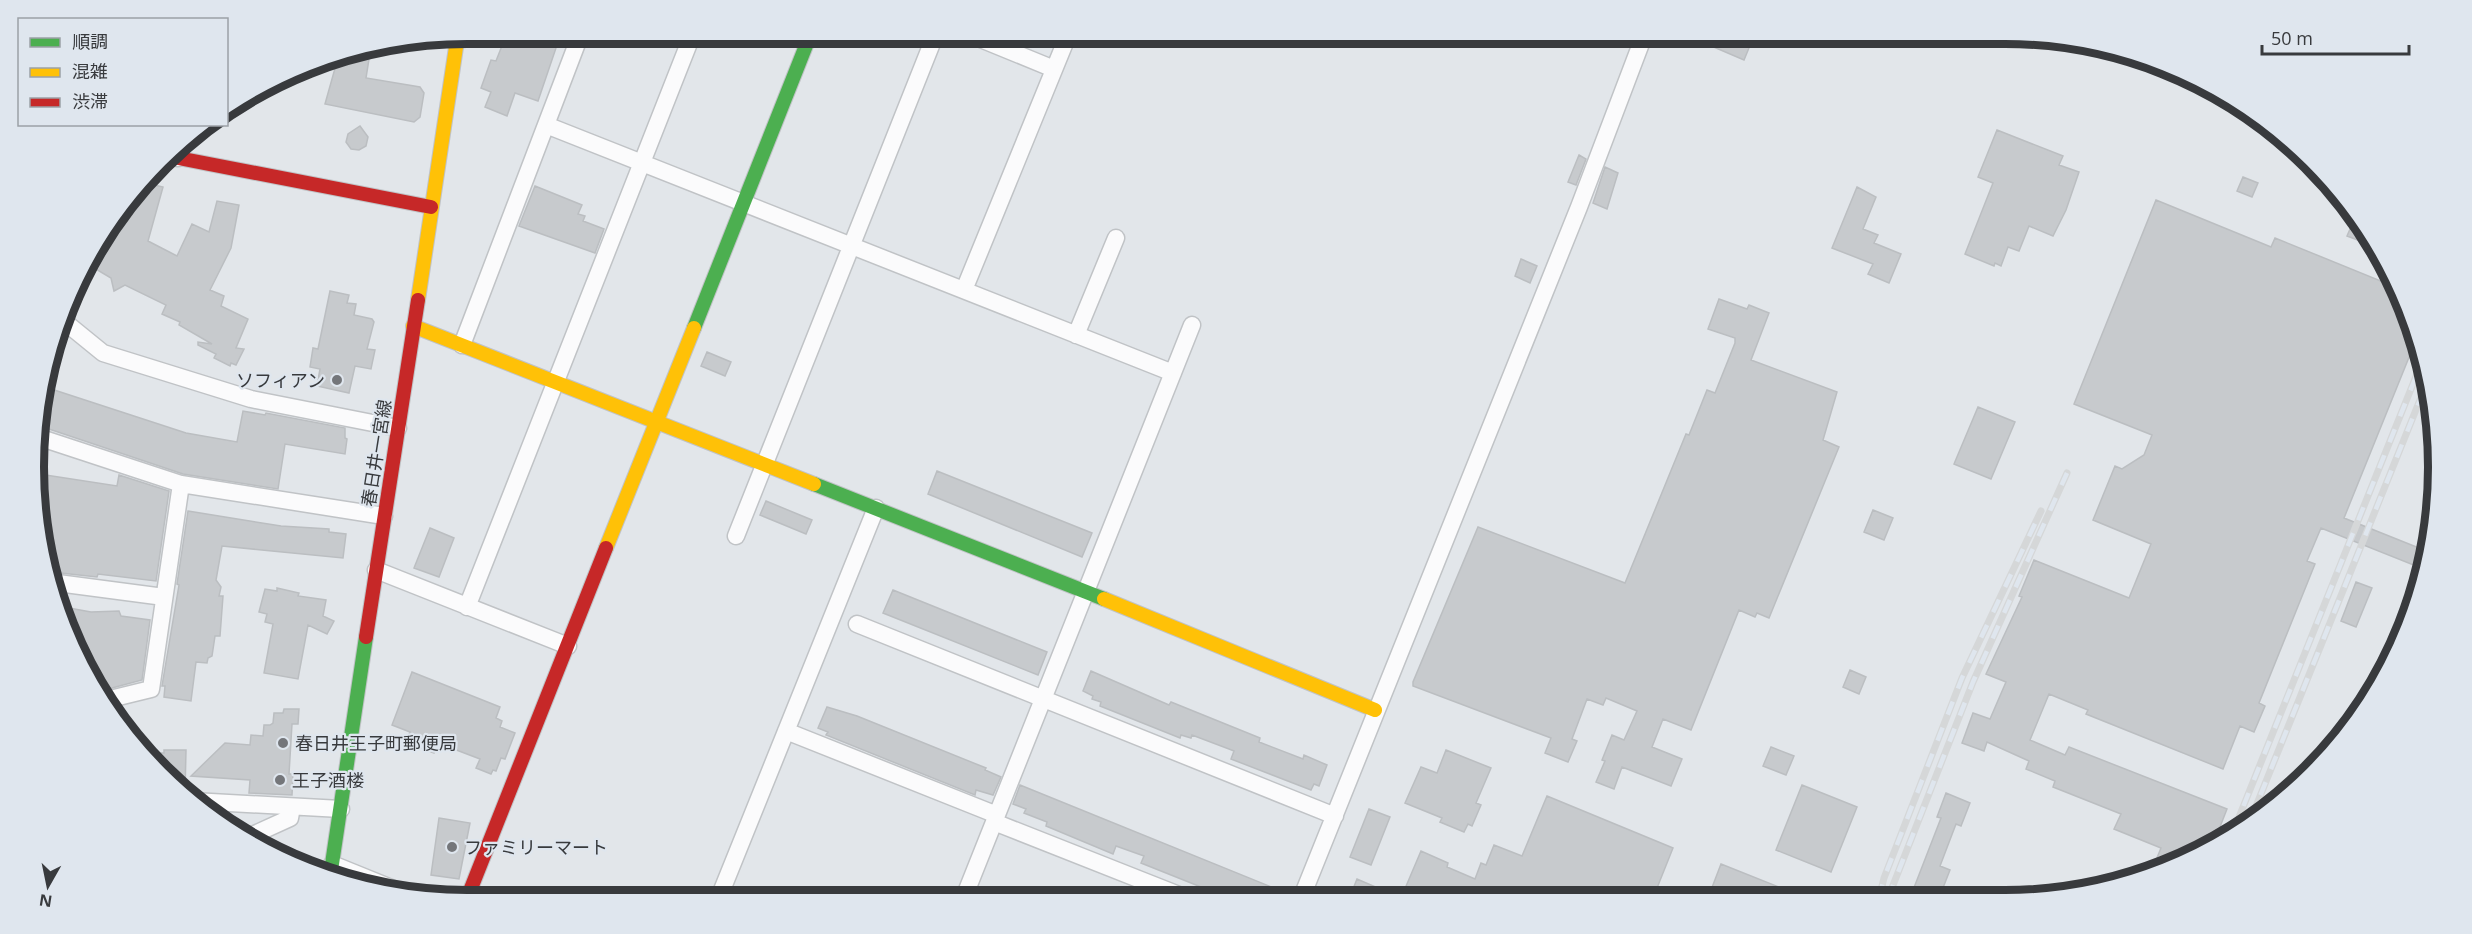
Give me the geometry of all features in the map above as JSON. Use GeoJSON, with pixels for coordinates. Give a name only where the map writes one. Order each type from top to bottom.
{"type":"FeatureCollection","features":[{"type":"Feature","properties":{"kind":"street","name":"春日井一宮線"},"geometry":{"type":"LineString","coordinates":[[331,868],[456,44]]}},
{"type":"Feature","properties":{"kind":"street"},"geometry":{"type":"LineString","coordinates":[[462,345],[577,44]]}},
{"type":"Feature","properties":{"kind":"street"},"geometry":{"type":"LineString","coordinates":[[466,607],[689,44]]}},
{"type":"Feature","properties":{"kind":"street"},"geometry":{"type":"LineString","coordinates":[[470,890],[807,44]]}},
{"type":"Feature","properties":{"kind":"street"},"geometry":{"type":"LineString","coordinates":[[736,536],[932,44]]}},
{"type":"Feature","properties":{"kind":"street"},"geometry":{"type":"LineString","coordinates":[[993,44],[1054,69]]}},
{"type":"Feature","properties":{"kind":"street"},"geometry":{"type":"LineString","coordinates":[[964,290],[1064,44]]}},
{"type":"Feature","properties":{"kind":"street"},"geometry":{"type":"LineString","coordinates":[[1305,890],[1375,710],[1580,207],[1641,44]]}},
{"type":"Feature","properties":{"kind":"street"},"geometry":{"type":"LineString","coordinates":[[546,125],[1173,373]]}},
{"type":"Feature","properties":{"kind":"street"},"geometry":{"type":"LineString","coordinates":[[178,158],[432,207]]}},
{"type":"Feature","properties":{"kind":"street"},"geometry":{"type":"LineString","coordinates":[[1076,335],[1116,238]]}},
{"type":"Feature","properties":{"kind":"street"},"geometry":{"type":"LineString","coordinates":[[68,325],[103,353],[251,399],[398,428]]}},
{"type":"Feature","properties":{"kind":"street"},"geometry":{"type":"LineString","coordinates":[[967,890],[1192,325]]}},
{"type":"Feature","properties":{"kind":"street"},"geometry":{"type":"LineString","coordinates":[[413,326],[1086,591],[1375,710]]}},
{"type":"Feature","properties":{"kind":"street"},"geometry":{"type":"LineString","coordinates":[[44,439],[181,484],[384,516]]}},
{"type":"Feature","properties":{"kind":"street"},"geometry":{"type":"LineString","coordinates":[[113,698],[151,689],[181,484]]}},
{"type":"Feature","properties":{"kind":"street"},"geometry":{"type":"LineString","coordinates":[[722,890],[876,508]]}},
{"type":"Feature","properties":{"kind":"street"},"geometry":{"type":"LineString","coordinates":[[376,570],[568,646]]}},
{"type":"Feature","properties":{"kind":"street"},"geometry":{"type":"LineString","coordinates":[[60,583],[164,597]]}},
{"type":"Feature","properties":{"kind":"street"},"geometry":{"type":"LineString","coordinates":[[857,624],[1335,816]]}},
{"type":"Feature","properties":{"kind":"street"},"geometry":{"type":"LineString","coordinates":[[786,731],[1167,890]]}},
{"type":"Feature","properties":{"kind":"street"},"geometry":{"type":"LineString","coordinates":[[208,802],[341,809]]}},
{"type":"Feature","properties":{"kind":"street"},"geometry":{"type":"LineString","coordinates":[[255,834],[290,818],[292,807]]}},
{"type":"Feature","properties":{"kind":"building"},"geometry":{"type":"Polygon","coordinates":[[[503,44],[557,45],[538,101],[515,93],[507,116],[485,107],[491,92],[481,88],[491,60],[496,61],[503,44]]]}},
{"type":"Feature","properties":{"kind":"building"},"geometry":{"type":"Polygon","coordinates":[[[1707,44],[1751,44],[1744,60],[1707,44]]]}},
{"type":"Feature","properties":{"kind":"building"},"geometry":{"type":"Polygon","coordinates":[[[360,57],[369,59],[366,78],[420,87],[424,93],[420,117],[414,122],[325,104],[336,64],[360,57]]]}},
{"type":"Feature","properties":{"kind":"building"},"geometry":{"type":"Polygon","coordinates":[[[360,126],[368,137],[366,146],[359,150],[351,149],[346,142],[348,134],[360,126]]]}},
{"type":"Feature","properties":{"kind":"building"},"geometry":{"type":"Polygon","coordinates":[[[1997,130],[2063,156],[2059,165],[2079,172],[2066,210],[2053,236],[2029,226],[2019,251],[2008,247],[2001,266],[1995,263],[1994,266],[1965,254],[1993,183],[1978,177],[1997,130]]]}},
{"type":"Feature","properties":{"kind":"building"},"geometry":{"type":"Polygon","coordinates":[[[1579,155],[1586,159],[1576,185],[1568,182],[1579,155]]]}},
{"type":"Feature","properties":{"kind":"building"},"geometry":{"type":"Polygon","coordinates":[[[1605,167],[1618,173],[1607,209],[1593,203],[1605,167]]]}},
{"type":"Feature","properties":{"kind":"building"},"geometry":{"type":"Polygon","coordinates":[[[2243,177],[2258,183],[2252,197],[2237,191],[2243,177]]]}},
{"type":"Feature","properties":{"kind":"building"},"geometry":{"type":"Polygon","coordinates":[[[152,184],[163,187],[148,241],[177,256],[192,224],[209,232],[217,201],[239,205],[231,248],[210,290],[224,296],[221,306],[248,319],[236,348],[244,349],[236,365],[231,363],[230,366],[214,358],[216,354],[198,345],[198,342],[212,344],[179,325],[180,322],[162,314],[166,305],[125,285],[114,291],[111,278],[93,268],[131,209],[152,184]]]}},
{"type":"Feature","properties":{"kind":"building"},"geometry":{"type":"Polygon","coordinates":[[[535,186],[582,205],[578,214],[585,216],[583,221],[604,229],[595,253],[519,226],[535,186]]]}},
{"type":"Feature","properties":{"kind":"building"},"geometry":{"type":"Polygon","coordinates":[[[1857,187],[1876,197],[1863,229],[1878,235],[1874,243],[1901,254],[1889,283],[1868,274],[1873,264],[1832,248],[1857,187]]]}},
{"type":"Feature","properties":{"kind":"building"},"geometry":{"type":"Polygon","coordinates":[[[2156,200],[2271,247],[2275,238],[2386,283],[2412,350],[2344,518],[2420,549],[2416,566],[2321,528],[2307,561],[2315,564],[2259,703],[2265,706],[2254,732],[2240,726],[2223,769],[2086,714],[2088,710],[2049,694],[2030,740],[2065,755],[2069,747],[2227,809],[2217,834],[2155,863],[2161,848],[2114,829],[2121,814],[2053,787],[2055,781],[2026,769],[2029,761],[1987,742],[1984,751],[1962,743],[1973,713],[1990,719],[2006,682],[1986,674],[2022,597],[2019,596],[2034,560],[2129,598],[2151,544],[2093,520],[2115,466],[2122,469],[2144,455],[2152,435],[2074,404],[2156,200]]]}},
{"type":"Feature","properties":{"kind":"building"},"geometry":{"type":"Polygon","coordinates":[[[2352,225],[2363,241],[2363,242],[2347,236],[2352,225]]]}},
{"type":"Feature","properties":{"kind":"building"},"geometry":{"type":"Polygon","coordinates":[[[1521,259],[1537,266],[1530,283],[1515,276],[1521,259]]]}},
{"type":"Feature","properties":{"kind":"building"},"geometry":{"type":"Polygon","coordinates":[[[330,291],[349,295],[347,303],[356,304],[354,315],[372,319],[374,322],[367,349],[375,350],[371,369],[355,366],[349,393],[317,386],[320,369],[310,367],[313,348],[318,349],[330,291]]]}},
{"type":"Feature","properties":{"kind":"building"},"geometry":{"type":"Polygon","coordinates":[[[1719,299],[1747,309],[1749,305],[1769,313],[1751,360],[1837,392],[1823,440],[1839,447],[1769,618],[1757,613],[1755,617],[1739,610],[1691,730],[1663,719],[1652,747],[1682,759],[1671,786],[1622,767],[1614,789],[1596,782],[1605,761],[1602,760],[1612,735],[1624,740],[1637,711],[1606,698],[1603,705],[1587,699],[1572,739],[1577,741],[1568,762],[1545,753],[1551,738],[1413,686],[1413,682],[1478,527],[1625,583],[1686,434],[1689,435],[1707,390],[1715,393],[1735,343],[1735,338],[1708,329],[1719,299]]]}},
{"type":"Feature","properties":{"kind":"building"},"geometry":{"type":"Polygon","coordinates":[[[707,352],[731,362],[725,376],[701,366],[707,352]]]}},
{"type":"Feature","properties":{"kind":"building"},"geometry":{"type":"Polygon","coordinates":[[[51,389],[186,433],[237,442],[243,411],[265,415],[266,413],[345,428],[347,439],[345,454],[285,444],[278,489],[183,474],[45,428],[51,389]]]}},
{"type":"Feature","properties":{"kind":"building"},"geometry":{"type":"Polygon","coordinates":[[[1978,407],[2015,422],[1991,479],[1954,464],[1978,407]]]}},
{"type":"Feature","properties":{"kind":"building"},"geometry":{"type":"Polygon","coordinates":[[[937,471],[1092,533],[1082,557],[928,494],[937,471]]]}},
{"type":"Feature","properties":{"kind":"building"},"geometry":{"type":"Polygon","coordinates":[[[44,475],[117,486],[119,475],[169,491],[156,581],[98,574],[97,577],[57,573],[47,522],[44,475]]]}},
{"type":"Feature","properties":{"kind":"building"},"geometry":{"type":"Polygon","coordinates":[[[766,501],[812,520],[806,534],[760,515],[766,501]]]}},
{"type":"Feature","properties":{"kind":"building"},"geometry":{"type":"Polygon","coordinates":[[[1873,510],[1893,518],[1884,540],[1864,532],[1873,510]]]}},
{"type":"Feature","properties":{"kind":"building"},"geometry":{"type":"Polygon","coordinates":[[[188,511],[281,526],[329,529],[329,532],[346,534],[343,558],[222,546],[216,580],[221,587],[219,596],[223,596],[220,636],[215,636],[212,656],[208,658],[207,663],[196,662],[191,701],[164,697],[165,686],[162,686],[179,585],[177,584],[188,511]]]}},
{"type":"Feature","properties":{"kind":"building"},"geometry":{"type":"Polygon","coordinates":[[[430,528],[454,538],[439,577],[414,568],[430,528]]]}},
{"type":"Feature","properties":{"kind":"building"},"geometry":{"type":"Polygon","coordinates":[[[2356,582],[2372,588],[2356,627],[2341,621],[2356,582]]]}},
{"type":"Feature","properties":{"kind":"building"},"geometry":{"type":"Polygon","coordinates":[[[277,588],[299,593],[298,596],[326,600],[323,616],[334,621],[327,634],[308,625],[298,679],[264,673],[273,624],[265,622],[267,614],[259,612],[265,589],[277,591],[277,588]]]}},
{"type":"Feature","properties":{"kind":"building"},"geometry":{"type":"Polygon","coordinates":[[[893,590],[1047,652],[1038,675],[883,613],[893,590]]]}},
{"type":"Feature","properties":{"kind":"building"},"geometry":{"type":"Polygon","coordinates":[[[68,608],[91,612],[119,611],[121,616],[150,620],[142,680],[107,689],[87,654],[68,608]]]}},
{"type":"Feature","properties":{"kind":"building"},"geometry":{"type":"Polygon","coordinates":[[[1850,670],[1866,677],[1859,694],[1843,687],[1850,670]]]}},
{"type":"Feature","properties":{"kind":"building"},"geometry":{"type":"Polygon","coordinates":[[[1091,671],[1169,705],[1171,702],[1260,738],[1259,742],[1303,759],[1304,755],[1327,765],[1319,786],[1314,784],[1311,790],[1231,759],[1234,751],[1229,749],[1192,735],[1191,738],[1181,735],[1180,738],[1100,706],[1101,702],[1092,699],[1093,696],[1083,691],[1091,671]]]}},
{"type":"Feature","properties":{"kind":"building"},"geometry":{"type":"Polygon","coordinates":[[[412,672],[500,707],[496,718],[502,721],[500,727],[515,733],[505,759],[501,758],[496,771],[493,770],[491,774],[476,768],[480,759],[438,743],[434,753],[406,742],[410,732],[392,725],[412,672]]]}},
{"type":"Feature","properties":{"kind":"building"},"geometry":{"type":"Polygon","coordinates":[[[827,707],[857,716],[986,768],[985,770],[1001,777],[993,795],[976,790],[975,795],[826,735],[828,732],[818,728],[827,707]]]}},
{"type":"Feature","properties":{"kind":"building"},"geometry":{"type":"Polygon","coordinates":[[[284,709],[299,709],[298,724],[292,724],[289,774],[293,774],[292,795],[249,793],[250,780],[191,776],[225,743],[250,745],[251,735],[263,736],[264,725],[273,723],[274,713],[283,713],[284,709]]]}},
{"type":"Feature","properties":{"kind":"building"},"geometry":{"type":"Polygon","coordinates":[[[1771,747],[1794,756],[1786,775],[1763,766],[1771,747]]]}},
{"type":"Feature","properties":{"kind":"building"},"geometry":{"type":"Polygon","coordinates":[[[164,750],[186,750],[185,782],[156,753],[164,753],[164,750]]]}},
{"type":"Feature","properties":{"kind":"building"},"geometry":{"type":"Polygon","coordinates":[[[1446,750],[1491,768],[1476,803],[1481,805],[1472,826],[1468,824],[1464,832],[1440,822],[1442,818],[1405,803],[1421,767],[1437,773],[1446,750]]]}},
{"type":"Feature","properties":{"kind":"building"},"geometry":{"type":"Polygon","coordinates":[[[1020,785],[1279,890],[1208,890],[1141,863],[1144,856],[1116,846],[1113,854],[1046,826],[1047,822],[1024,813],[1026,809],[1013,804],[1020,785]]]}},
{"type":"Feature","properties":{"kind":"building"},"geometry":{"type":"Polygon","coordinates":[[[1802,785],[1857,807],[1831,872],[1776,850],[1802,785]]]}},
{"type":"Feature","properties":{"kind":"building"},"geometry":{"type":"Polygon","coordinates":[[[1946,793],[1970,803],[1961,826],[1956,824],[1940,866],[1950,870],[1942,890],[1913,890],[1941,818],[1937,817],[1946,793]]]}},
{"type":"Feature","properties":{"kind":"building"},"geometry":{"type":"Polygon","coordinates":[[[1547,796],[1673,848],[1656,890],[1404,890],[1421,851],[1448,863],[1447,867],[1475,879],[1481,863],[1486,865],[1494,845],[1522,856],[1547,796]]]}},
{"type":"Feature","properties":{"kind":"building"},"geometry":{"type":"Polygon","coordinates":[[[1369,809],[1390,817],[1371,865],[1350,857],[1369,809]]]}},
{"type":"Feature","properties":{"kind":"building"},"geometry":{"type":"Polygon","coordinates":[[[439,818],[470,823],[459,879],[431,875],[439,818]]]}},
{"type":"Feature","properties":{"kind":"building"},"geometry":{"type":"Polygon","coordinates":[[[1721,864],[1786,890],[1711,890],[1721,864]]]}},
{"type":"Feature","properties":{"kind":"building"},"geometry":{"type":"Polygon","coordinates":[[[1357,879],[1382,890],[1353,890],[1357,879]]]}},
{"type":"Feature","properties":{"kind":"railway"},"geometry":{"type":"LineString","coordinates":[[2238,821],[2417,373]]}},
{"type":"Feature","properties":{"kind":"railway"},"geometry":{"type":"LineString","coordinates":[[2255,809],[2422,395]]}},
{"type":"Feature","properties":{"kind":"railway"},"geometry":{"type":"LineString","coordinates":[[1891,890],[1973,682],[2067,473]]}},
{"type":"Feature","properties":{"kind":"railway"},"geometry":{"type":"LineString","coordinates":[[1881,890],[1962,678],[2041,511]]}},
{"type":"Feature","properties":{"kind":"traffic: fast"},"geometry":{"type":"LineString","coordinates":[[694,328],[807,44]]}},
{"type":"Feature","properties":{"kind":"traffic: fast"},"geometry":{"type":"LineString","coordinates":[[814,484],[1104,599]]}},
{"type":"Feature","properties":{"kind":"traffic: fast"},"geometry":{"type":"LineString","coordinates":[[331,868],[366,637]]}},
{"type":"Feature","properties":{"kind":"traffic: slow"},"geometry":{"type":"LineString","coordinates":[[418,300],[456,44]]}},
{"type":"Feature","properties":{"kind":"traffic: slow"},"geometry":{"type":"LineString","coordinates":[[413,326],[814,484]]}},
{"type":"Feature","properties":{"kind":"traffic: slow"},"geometry":{"type":"LineString","coordinates":[[606,548],[694,328]]}},
{"type":"Feature","properties":{"kind":"traffic: slow"},"geometry":{"type":"LineString","coordinates":[[1104,599],[1375,710]]}},
{"type":"Feature","properties":{"kind":"traffic: jam"},"geometry":{"type":"LineString","coordinates":[[178,158],[431,207]]}},
{"type":"Feature","properties":{"kind":"traffic: jam"},"geometry":{"type":"LineString","coordinates":[[366,637],[418,300]]}},
{"type":"Feature","properties":{"kind":"traffic: jam"},"geometry":{"type":"LineString","coordinates":[[470,890],[606,548]]}},
{"type":"Feature","properties":{"kind":"place","name":"ソフィアン"},"geometry":{"type":"Point","coordinates":[337,380]}},
{"type":"Feature","properties":{"kind":"place","name":"春日井王子町郵便局"},"geometry":{"type":"Point","coordinates":[283,743]}},
{"type":"Feature","properties":{"kind":"place","name":"王子酒楼"},"geometry":{"type":"Point","coordinates":[280,780]}},
{"type":"Feature","properties":{"kind":"place","name":"ファミリーマート"},"geometry":{"type":"Point","coordinates":[452,847]}}]}
